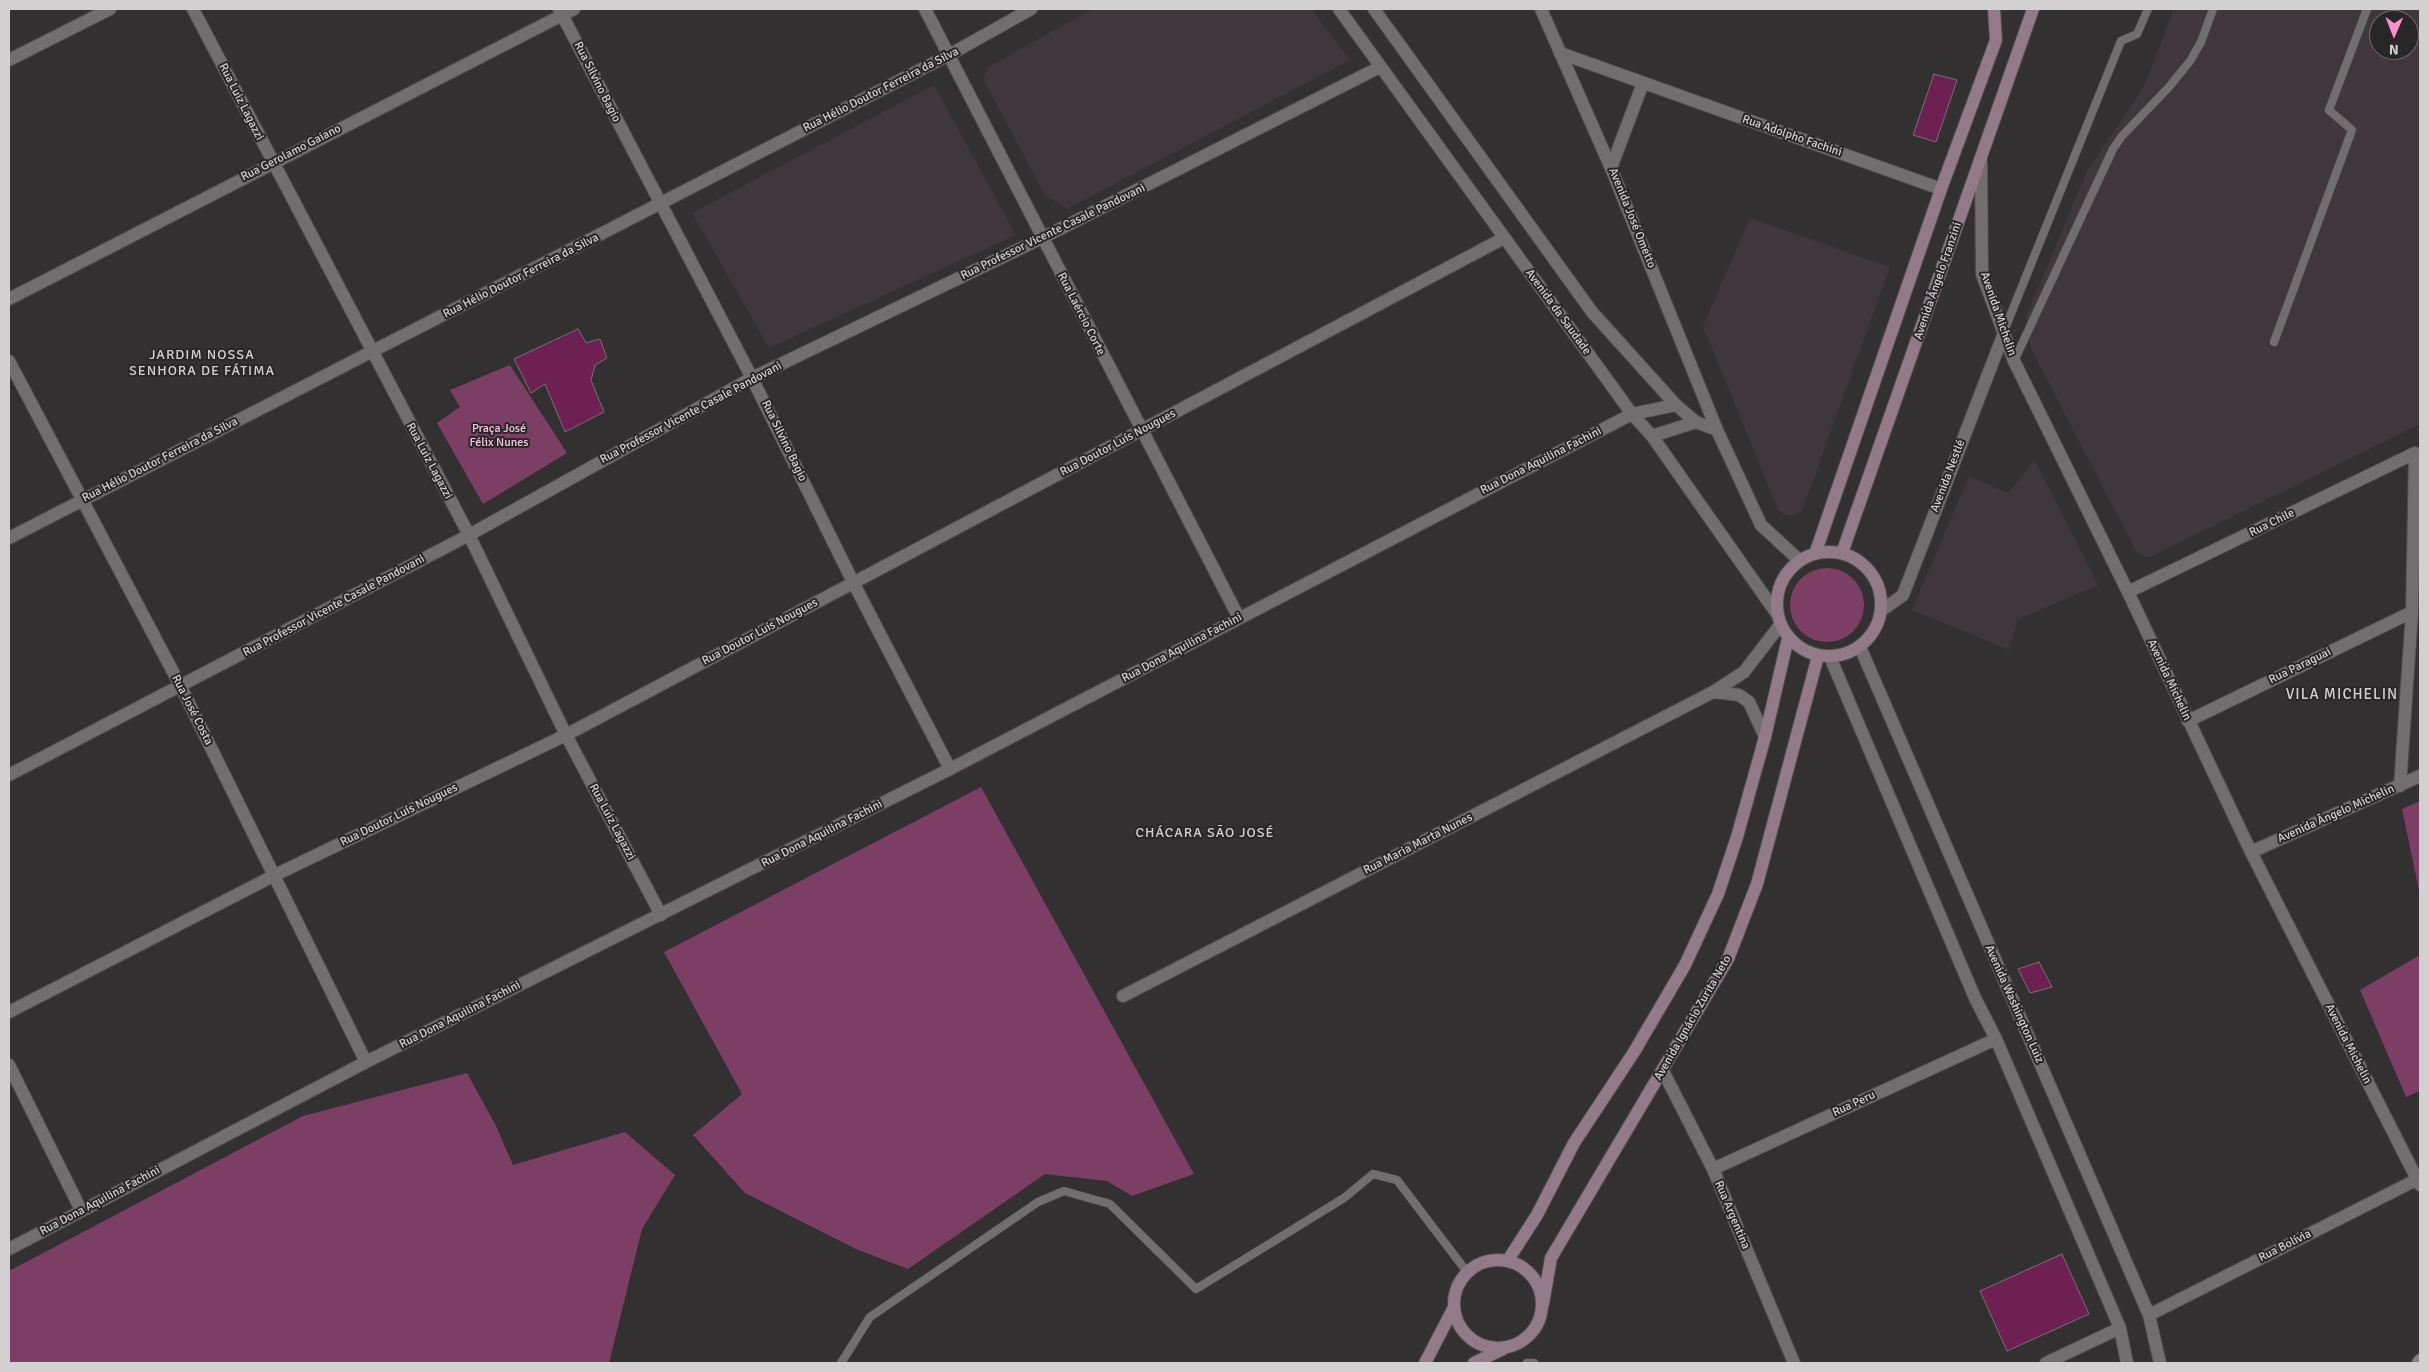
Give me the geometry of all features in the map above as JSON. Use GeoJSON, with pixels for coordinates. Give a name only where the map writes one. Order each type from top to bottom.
{"type":"FeatureCollection","features":[{"type":"Feature","properties":{"kind":"main road"},"geometry":{"type":"LineString","coordinates":[[1815,554],[1941,189],[1996,40],[1994,9]]}},
{"type":"Feature","properties":{"kind":"main road","name":"Avenida Ângelo Franzini"},"geometry":{"type":"LineString","coordinates":[[1842,553],[2033,9]]}},
{"type":"Feature","properties":{"kind":"main road"},"geometry":{"type":"LineString","coordinates":[[1842,553],[1856,559],[1868,569],[1876,582],[1881,596],[1881,611],[1878,625],[1860,647],[1840,656],[1824,656],[1801,650],[1788,638],[1778,620],[1776,598],[1780,584],[1788,571],[1799,560],[1815,554],[1842,553]]}},
{"type":"Feature","properties":{"kind":"main road"},"geometry":{"type":"LineString","coordinates":[[1508,1260],[1537,1215],[1574,1143],[1634,1052],[1685,965],[1718,894],[1737,837],[1765,737],[1788,638]]}},
{"type":"Feature","properties":{"kind":"main road","name":"Avenida Ignácio Zurita Neto"},"geometry":{"type":"LineString","coordinates":[[1543,1304],[1552,1258],[1728,959],[1757,884],[1824,656]]}},
{"type":"Feature","properties":{"kind":"main road"},"geometry":{"type":"LineString","coordinates":[[1425,1363],[1453,1309],[1458,1283],[1467,1272],[1479,1263],[1493,1259],[1508,1260],[1522,1266],[1533,1276],[1540,1289],[1543,1304],[1540,1319],[1533,1332],[1522,1341],[1474,1363]]}},
{"type":"Feature","properties":{"kind":"main road"},"geometry":{"type":"LineString","coordinates":[[1453,1309],[1462,1330],[1479,1344],[1493,1348],[1508,1347]]}},
{"type":"Feature","properties":{"kind":"street"},"geometry":{"type":"LineString","coordinates":[[9,60],[110,9]]}},
{"type":"Feature","properties":{"kind":"street","name":"Rua Luiz Lagazzi"},"geometry":{"type":"LineString","coordinates":[[193,9],[272,163],[469,535],[566,735],[660,915]]}},
{"type":"Feature","properties":{"kind":"street","name":"Rua Gerolamo Gaiano"},"geometry":{"type":"LineString","coordinates":[[9,299],[560,12],[574,9]]}},
{"type":"Feature","properties":{"kind":"street","name":"Rua Laércio Corte"},"geometry":{"type":"LineString","coordinates":[[925,9],[1238,618]]}},
{"type":"Feature","properties":{"kind":"street","name":"Rua Hélio Doutor Ferreira da Silva"},"geometry":{"type":"LineString","coordinates":[[9,538],[949,55],[1031,9]]}},
{"type":"Feature","properties":{"kind":"street","name":"Avenida da Saudade"},"geometry":{"type":"LineString","coordinates":[[1339,9],[1632,414],[1652,436],[1778,620]]}},
{"type":"Feature","properties":{"kind":"street"},"geometry":{"type":"LineString","coordinates":[[1374,9],[1592,312],[1676,405],[1696,422],[1717,430],[1761,525],[1799,560]]}},
{"type":"Feature","properties":{"kind":"street","name":"Avenida José Ometto"},"geometry":{"type":"LineString","coordinates":[[1541,9],[1611,168],[1717,430]]}},
{"type":"Feature","properties":{"kind":"street","name":"Rua Silvino Bagio"},"geometry":{"type":"LineString","coordinates":[[560,12],[659,204],[752,378],[853,582],[950,769]]}},
{"type":"Feature","properties":{"kind":"street","name":"Rua Adolpho Fachini"},"geometry":{"type":"LineString","coordinates":[[1560,53],[1941,189]]}},
{"type":"Feature","properties":{"kind":"street","name":"Rua Professor Vicente Casale Pandovani"},"geometry":{"type":"LineString","coordinates":[[9,775],[469,535],[752,378],[1042,238],[1380,67]]}},
{"type":"Feature","properties":{"kind":"street"},"geometry":{"type":"LineString","coordinates":[[1611,168],[1643,83]]}},
{"type":"Feature","properties":{"kind":"street","name":"Avenida Michelin"},"geometry":{"type":"LineString","coordinates":[[1981,158],[1982,274],[2014,362],[2128,592],[2251,852],[2419,1181]]}},
{"type":"Feature","properties":{"kind":"street","name":"Rua Doutor Luís Nougues"},"geometry":{"type":"LineString","coordinates":[[9,1012],[275,875],[566,735],[1504,238]]}},
{"type":"Feature","properties":{"kind":"street","name":"Avenida Nestlé"},"geometry":{"type":"LineString","coordinates":[[1881,611],[1903,595],[2004,333]]}},
{"type":"Feature","properties":{"kind":"street","name":"Rua José Costa"},"geometry":{"type":"LineString","coordinates":[[9,361],[180,687],[275,875],[366,1062]]}},
{"type":"Feature","properties":{"kind":"street","name":"Rua Dona Aquilina Fachini"},"geometry":{"type":"LineString","coordinates":[[9,1249],[366,1062],[950,769],[1632,414],[1676,405]]}},
{"type":"Feature","properties":{"kind":"street"},"geometry":{"type":"LineString","coordinates":[[1652,436],[1696,422]]}},
{"type":"Feature","properties":{"kind":"street","name":"Rua Chile"},"geometry":{"type":"LineString","coordinates":[[2128,592],[2415,453],[2412,612]]}},
{"type":"Feature","properties":{"kind":"street"},"geometry":{"type":"LineString","coordinates":[[2400,786],[2412,612]]}},
{"type":"Feature","properties":{"kind":"street","name":"Rua Paraguai"},"geometry":{"type":"LineString","coordinates":[[2188,721],[2412,612]]}},
{"type":"Feature","properties":{"kind":"street","name":"Rua Maria Marta Nunes"},"geometry":{"type":"LineString","coordinates":[[1123,996],[1713,692],[1744,672],[1778,620]]}},
{"type":"Feature","properties":{"kind":"street","name":"Avenida Washington Luiz"},"geometry":{"type":"LineString","coordinates":[[1860,647],[2150,1314],[2160,1363]]}},
{"type":"Feature","properties":{"kind":"street"},"geometry":{"type":"LineString","coordinates":[[1824,656],[1975,998],[1996,1039],[2120,1328],[2127,1363]]}},
{"type":"Feature","properties":{"kind":"street"},"geometry":{"type":"LineString","coordinates":[[1713,692],[1739,695],[1749,702],[1765,737]]}},
{"type":"Feature","properties":{"kind":"street","name":"Avenida Ângelo Michelin"},"geometry":{"type":"LineString","coordinates":[[2251,852],[2420,776]]}},
{"type":"Feature","properties":{"kind":"street","name":"Rua Peru"},"geometry":{"type":"LineString","coordinates":[[1713,1169],[1996,1039]]}},
{"type":"Feature","properties":{"kind":"street"},"geometry":{"type":"LineString","coordinates":[[9,1065],[81,1210]]}},
{"type":"Feature","properties":{"kind":"street","name":"Rua Argentina"},"geometry":{"type":"LineString","coordinates":[[1663,1071],[1713,1169],[1794,1363]]}},
{"type":"Feature","properties":{"kind":"street","name":"Rua Bolívia"},"geometry":{"type":"LineString","coordinates":[[2150,1314],[2419,1181]]}},
{"type":"Feature","properties":{"kind":"street"},"geometry":{"type":"LineString","coordinates":[[2046,1363],[2120,1328]]}},
{"type":"Feature","properties":{"kind":"lane"},"geometry":{"type":"LineString","coordinates":[[2004,333],[2121,42],[2137,34],[2148,9]]}},
{"type":"Feature","properties":{"kind":"lane"},"geometry":{"type":"LineString","coordinates":[[2014,362],[2113,149],[2122,136],[2190,61],[2213,9]]}},
{"type":"Feature","properties":{"kind":"lane"},"geometry":{"type":"LineString","coordinates":[[2274,342],[2352,130],[2330,110],[2367,9]]}},
{"type":"Feature","properties":{"kind":"lane"},"geometry":{"type":"LineString","coordinates":[[841,1363],[870,1317],[1038,1202],[1064,1191],[1110,1204],[1196,1289],[1344,1198],[1373,1174],[1397,1180],[1467,1272]]}},
{"type":"Feature","properties":{"kind":"lane"},"geometry":{"type":"LineString","coordinates":[[1527,1363],[1534,1363]]}},
{"type":"Feature","properties":{"kind":"shaded area"},"geometry":{"type":"Polygon","coordinates":[[[1092,9],[1311,9],[1350,60],[1067,209],[1045,195],[984,81],[987,68],[1092,9]]]}},
{"type":"Feature","properties":{"kind":"shaded area"},"geometry":{"type":"Polygon","coordinates":[[[2174,9],[2420,9],[2420,424],[2148,558],[2137,553],[2031,349],[2026,317],[2087,171],[2144,87],[2174,9]]]}},
{"type":"Feature","properties":{"kind":"shaded area"},"geometry":{"type":"Polygon","coordinates":[[[934,85],[1016,235],[769,348],[692,213],[934,85]]]}},
{"type":"Feature","properties":{"kind":"shaded area"},"geometry":{"type":"Polygon","coordinates":[[[1750,218],[1890,267],[1802,511],[1793,516],[1786,515],[1778,510],[1703,326],[1750,218]]]}},
{"type":"Feature","properties":{"kind":"shaded area"},"geometry":{"type":"Polygon","coordinates":[[[2035,460],[2098,585],[2017,620],[2009,650],[1912,610],[1969,476],[2008,493],[2035,460]]]}},
{"type":"Feature","properties":{"kind":"green space","name":"Praça José Félix Nunes"},"geometry":{"type":"Polygon","coordinates":[[[510,365],[567,453],[483,504],[437,423],[460,407],[450,390],[510,365]]]}},
{"type":"Feature","properties":{"kind":"green space"},"geometry":{"type":"Polygon","coordinates":[[[1827,568],[1841,571],[1853,579],[1861,591],[1864,605],[1861,619],[1853,631],[1841,639],[1827,642],[1813,639],[1801,631],[1793,619],[1790,605],[1793,591],[1801,579],[1813,571],[1827,568]]]}},
{"type":"Feature","properties":{"kind":"green space"},"geometry":{"type":"Polygon","coordinates":[[[981,787],[1194,1174],[1132,1196],[1107,1181],[1045,1174],[908,1269],[856,1249],[745,1193],[693,1135],[742,1094],[664,952],[981,787]]]}},
{"type":"Feature","properties":{"kind":"green space"},"geometry":{"type":"Polygon","coordinates":[[[2420,801],[2420,895],[2402,809],[2420,801]]]}},
{"type":"Feature","properties":{"kind":"green space"},"geometry":{"type":"Polygon","coordinates":[[[2420,955],[2420,1091],[2406,1097],[2360,990],[2420,955]]]}},
{"type":"Feature","properties":{"kind":"green space"},"geometry":{"type":"Polygon","coordinates":[[[467,1073],[495,1124],[513,1165],[625,1132],[675,1175],[642,1229],[609,1363],[9,1363],[9,1271],[303,1116],[467,1073]]]}},
{"type":"Feature","properties":{"kind":"building"},"geometry":{"type":"Polygon","coordinates":[[[1934,74],[1957,80],[1936,142],[1913,135],[1934,74]]]}},
{"type":"Feature","properties":{"kind":"building"},"geometry":{"type":"Polygon","coordinates":[[[578,329],[586,343],[600,339],[607,358],[595,365],[591,380],[604,412],[565,432],[545,384],[531,393],[514,359],[578,329]]]}},
{"type":"Feature","properties":{"kind":"building"},"geometry":{"type":"Polygon","coordinates":[[[2039,962],[2052,987],[2030,993],[2018,969],[2039,962]]]}},
{"type":"Feature","properties":{"kind":"building"},"geometry":{"type":"Polygon","coordinates":[[[2062,1254],[2089,1314],[2007,1351],[1980,1291],[2062,1254]]]}},
{"type":"Feature","properties":{"kind":"district","name":"JARDIM NOSSA SENHORA DE FÁTIMA"},"geometry":{"type":"Point","coordinates":[202,364]}},
{"type":"Feature","properties":{"kind":"district","name":"VILA MICHELIN"},"geometry":{"type":"Point","coordinates":[2342,695]}},
{"type":"Feature","properties":{"kind":"district","name":"CHÁCARA SÃO JOSÉ"},"geometry":{"type":"Point","coordinates":[1205,833]}}]}
